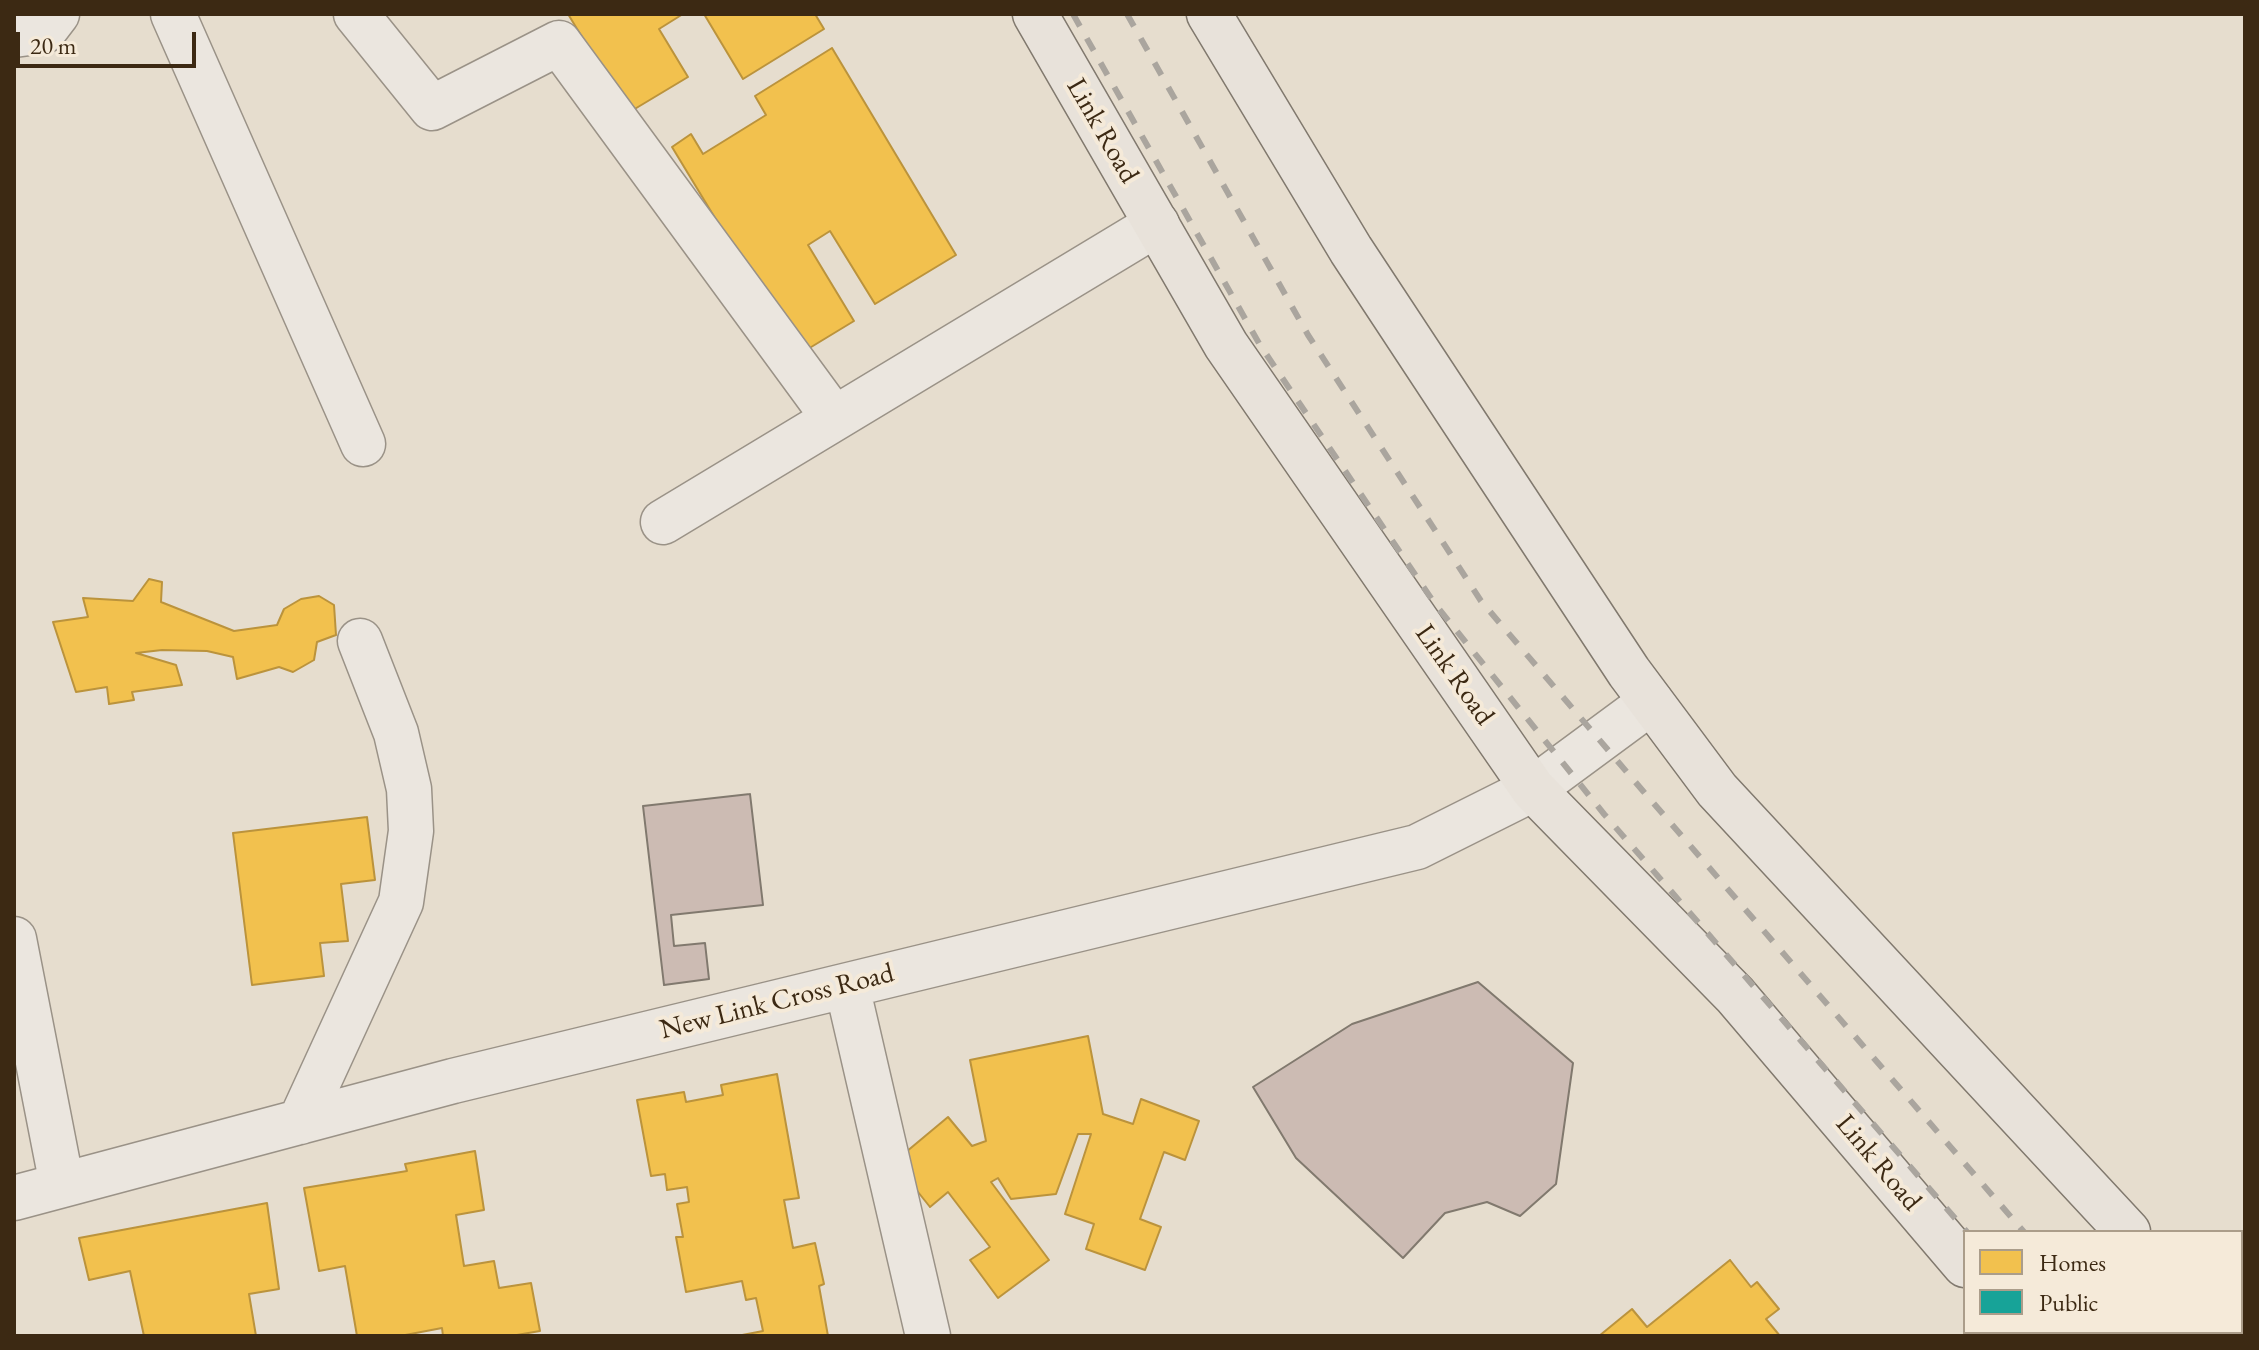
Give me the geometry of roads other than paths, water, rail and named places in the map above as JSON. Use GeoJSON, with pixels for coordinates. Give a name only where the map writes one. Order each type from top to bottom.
{"type":"FeatureCollection","features":[{"type":"Feature","properties":{"kind":"main road","name":"Link Road"},"geometry":{"type":"LineString","coordinates":[[1035,14],[1226,345],[1533,789],[1735,995],[1963,1263]]}},
{"type":"Feature","properties":{"kind":"main road"},"geometry":{"type":"LineString","coordinates":[[1209,14],[1351,250],[1629,672],[1717,790],[2126,1230]]}},
{"type":"Feature","properties":{"kind":"street"},"geometry":{"type":"LineString","coordinates":[[14,35],[44,31],[57,14]]}},
{"type":"Feature","properties":{"kind":"street"},"geometry":{"type":"LineString","coordinates":[[173,14],[363,444]]}},
{"type":"Feature","properties":{"kind":"street"},"geometry":{"type":"LineString","coordinates":[[356,14],[432,108],[559,43],[834,418]]}},
{"type":"Feature","properties":{"kind":"street"},"geometry":{"type":"LineString","coordinates":[[663,522],[1157,224]]}},
{"type":"Feature","properties":{"kind":"street"},"geometry":{"type":"LineString","coordinates":[[300,1122],[401,902],[411,831],[409,789],[396,733],[360,641]]}},
{"type":"Feature","properties":{"kind":"street","name":"New Link Cross Road"},"geometry":{"type":"LineString","coordinates":[[14,1198],[453,1081],[1417,847],[1533,789],[1651,702]]}},
{"type":"Feature","properties":{"kind":"street"},"geometry":{"type":"LineString","coordinates":[[14,939],[62,1185]]}},
{"type":"Feature","properties":{"kind":"street"},"geometry":{"type":"LineString","coordinates":[[847,986],[928,1336]]}},
{"type":"Feature","properties":{"kind":"railway"},"geometry":{"type":"LineString","coordinates":[[1073,14],[1260,345],[1435,604],[1604,814],[1965,1230]]}},
{"type":"Feature","properties":{"kind":"railway"},"geometry":{"type":"LineString","coordinates":[[1127,14],[1308,335],[1481,601],[2022,1230]]}}]}
